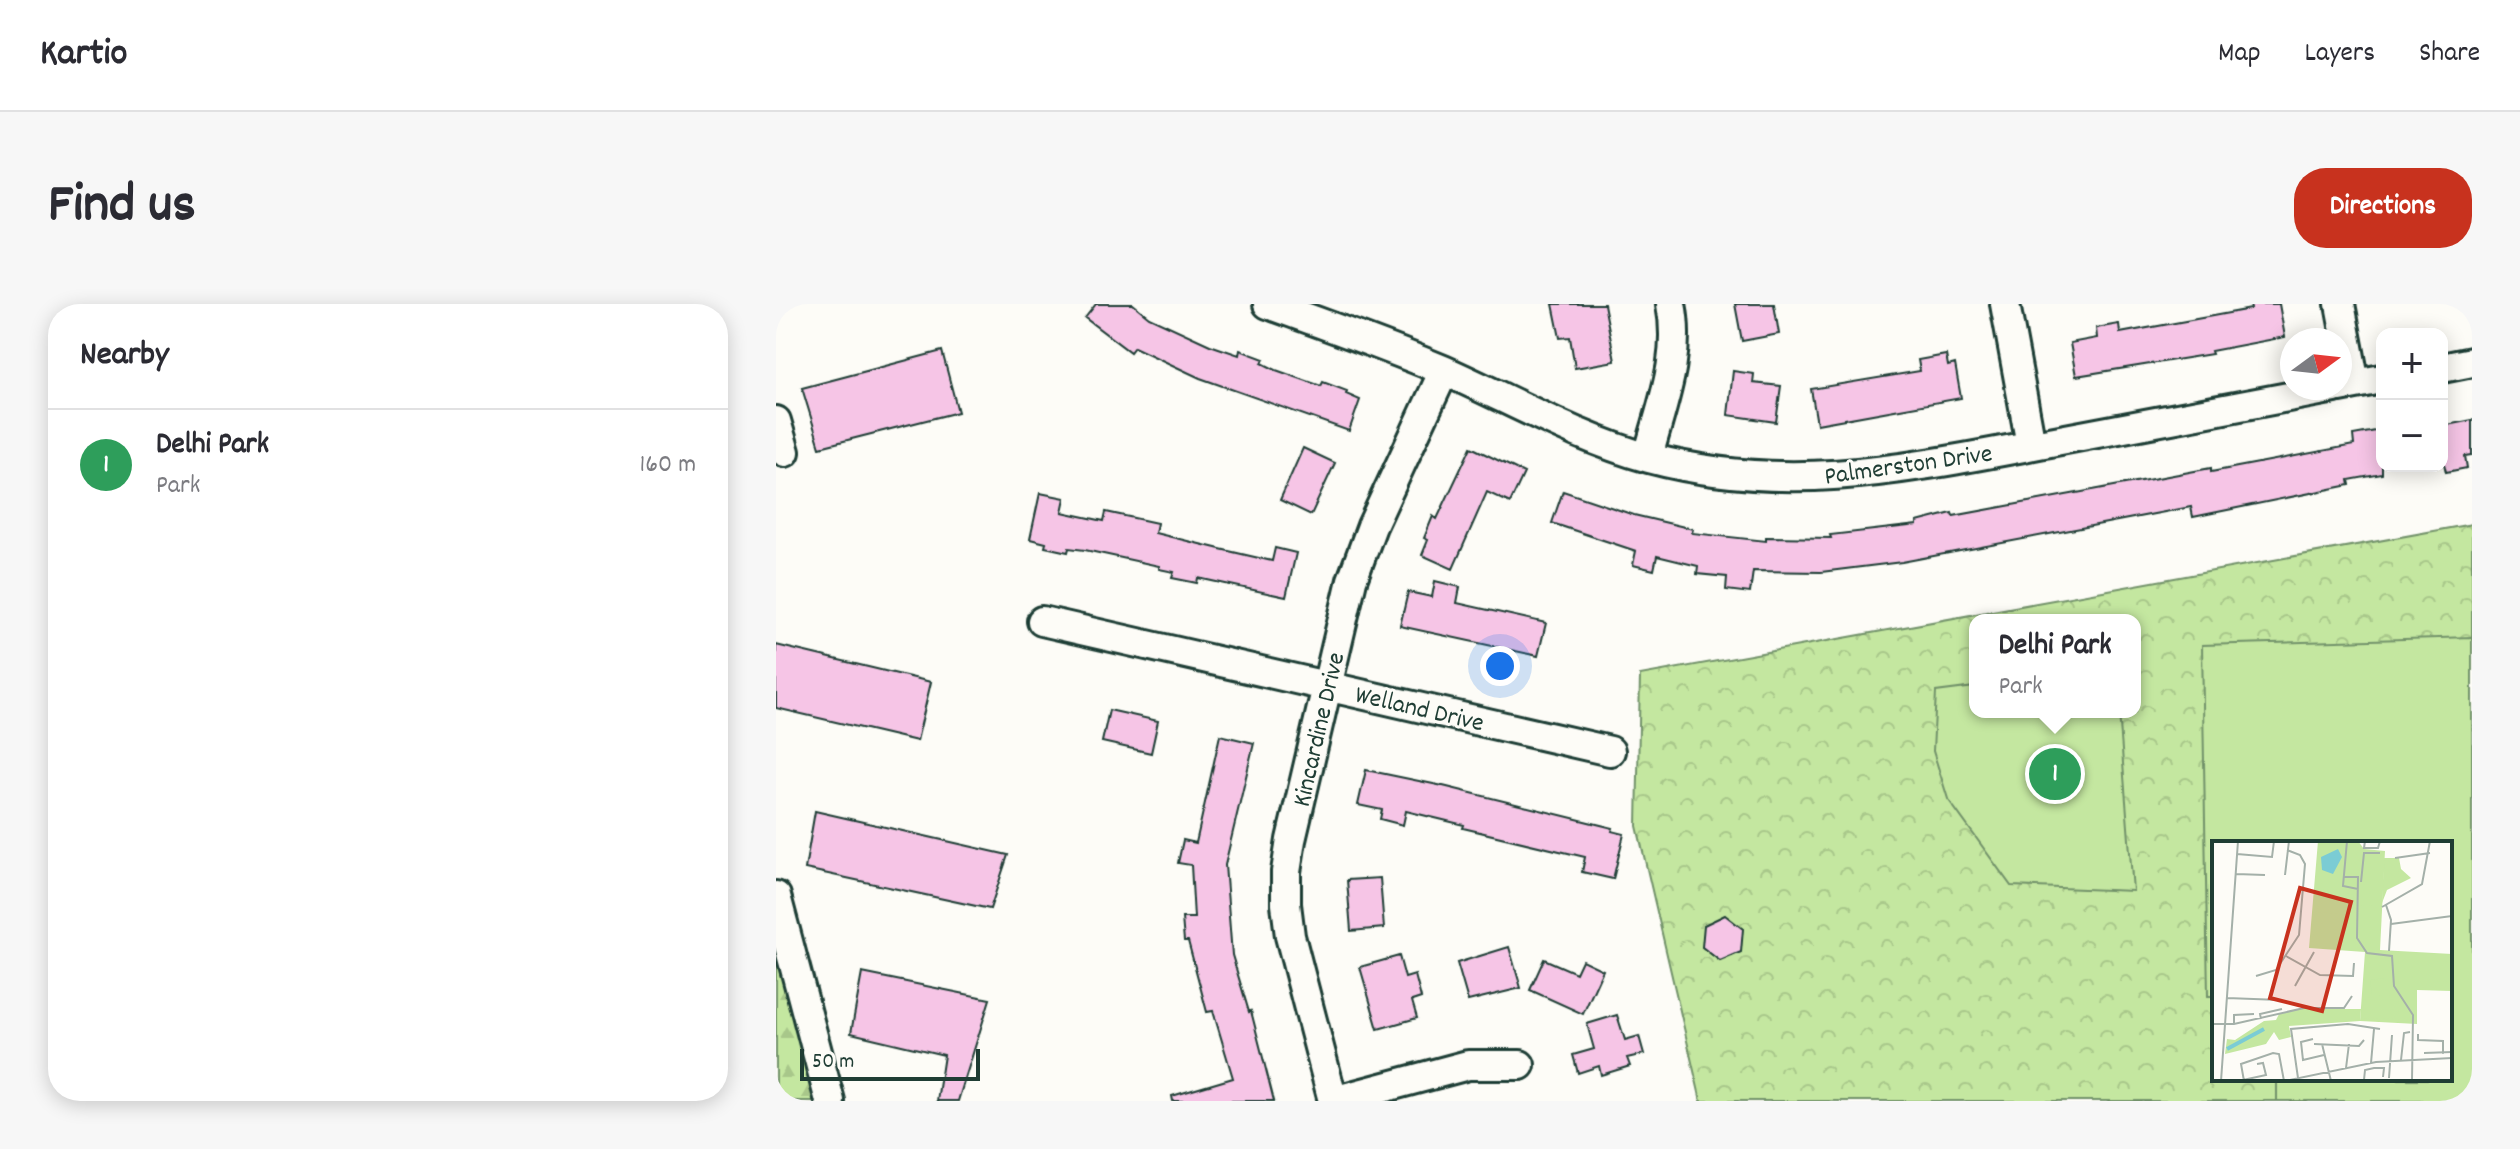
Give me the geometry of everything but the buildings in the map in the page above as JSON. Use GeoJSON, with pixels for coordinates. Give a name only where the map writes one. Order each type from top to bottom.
{"type":"FeatureCollection","features":[{"type":"Feature","properties":{"kind":"street","name":"Palmerston Drive"},"geometry":{"type":"LineString","coordinates":[[1268,304],[1444,371],[1587,437],[1702,470],[1803,477],[1896,471],[2353,385]]}},
{"type":"Feature","properties":{"kind":"street"},"geometry":{"type":"LineString","coordinates":[[1648,457],[1676,352],[1676,327],[1671,304]]}},
{"type":"Feature","properties":{"kind":"street"},"geometry":{"type":"LineString","coordinates":[[2005,304],[2031,445]]}},
{"type":"Feature","properties":{"kind":"street"},"geometry":{"type":"LineString","coordinates":[[2340,304],[2353,385]]}},
{"type":"Feature","properties":{"kind":"street"},"geometry":{"type":"LineString","coordinates":[[2448,367],[2472,362]]}},
{"type":"Feature","properties":{"kind":"street","name":"Kincardine Drive"},"geometry":{"type":"LineString","coordinates":[[1333,1101],[1290,936],[1286,872],[1352,580],[1372,526],[1444,371]]}},
{"type":"Feature","properties":{"kind":"street"},"geometry":{"type":"LineString","coordinates":[[776,421],[785,452]]}},
{"type":"Feature","properties":{"kind":"street","name":"Welland Drive"},"geometry":{"type":"LineString","coordinates":[[1042,621],[1610,751]]}},
{"type":"Feature","properties":{"kind":"street"},"geometry":{"type":"LineString","coordinates":[[776,896],[830,1101]]}},
{"type":"Feature","properties":{"kind":"street"},"geometry":{"type":"LineString","coordinates":[[1333,1101],[1468,1065],[1520,1065]]}},
{"type":"Feature","properties":{"kind":"green space"},"geometry":{"type":"Polygon","coordinates":[[[2472,524],[2472,1101],[1701,1101],[1637,826],[1640,675],[1969,615],[1969,718],[2141,718],[2141,614],[1976,614],[2472,524]]]}},
{"type":"Feature","properties":{"kind":"green space"},"geometry":{"type":"Polygon","coordinates":[[[2472,637],[2472,1101],[2277,1101],[2277,1081],[2452,1081],[2452,841],[2212,841],[2212,996],[2208,996],[2202,645],[2472,637]]]}},
{"type":"Feature","properties":{"kind":"green space"},"geometry":{"type":"Polygon","coordinates":[[[1969,688],[1969,718],[2119,718],[2133,891],[2011,886],[1948,799],[1933,751],[1936,692],[1969,688]]]}},
{"type":"Feature","properties":{"kind":"green space"},"geometry":{"type":"Polygon","coordinates":[[[776,896],[830,1101],[776,1101],[776,896]]]}},
{"type":"Feature","properties":{"kind":"place","name":"Delhi Park"},"geometry":{"type":"Point","coordinates":[2055,774]}}]}
